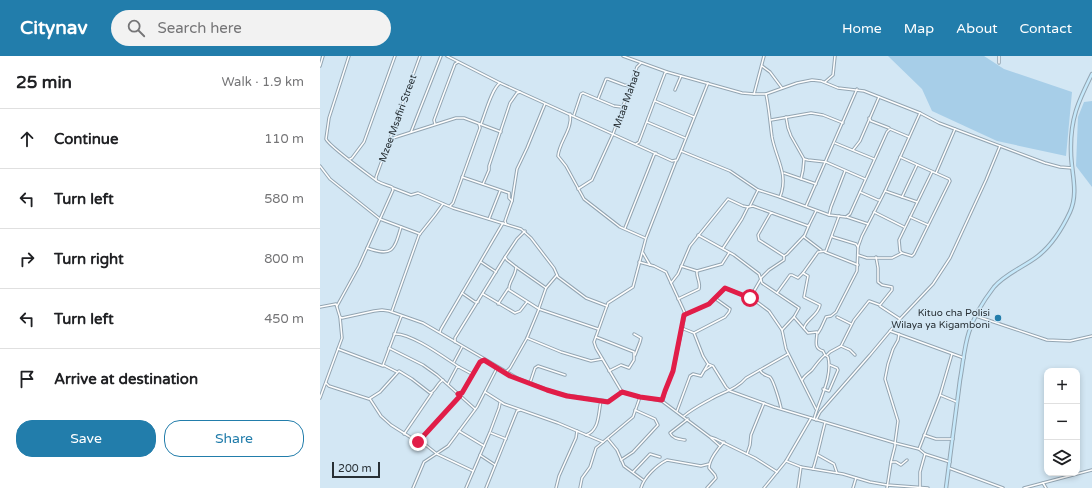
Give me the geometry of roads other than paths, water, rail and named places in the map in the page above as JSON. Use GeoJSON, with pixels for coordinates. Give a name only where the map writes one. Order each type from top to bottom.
{"type":"FeatureCollection","features":[{"type":"Feature","properties":{"kind":"main road"},"geometry":{"type":"LineString","coordinates":[[946,488],[968,333],[988,295],[998,283],[1010,273],[1038,256],[1060,230],[1070,210],[1074,201],[1075,184],[1072,168],[1071,146],[1074,113],[1092,74]]}},
{"type":"Feature","properties":{"kind":"street"},"geometry":{"type":"LineString","coordinates":[[320,66],[323,56]]}},
{"type":"Feature","properties":{"kind":"street"},"geometry":{"type":"LineString","coordinates":[[348,56],[329,118],[326,139],[329,144],[376,180],[411,195],[418,193],[453,208],[503,223],[525,232],[554,268],[557,275],[586,298],[606,306]]}},
{"type":"Feature","properties":{"kind":"street"},"geometry":{"type":"LineString","coordinates":[[350,160],[364,142],[395,56]]}},
{"type":"Feature","properties":{"kind":"street","name":"Mzee Msafiri Street"},"geometry":{"type":"LineString","coordinates":[[376,180],[420,56]]}},
{"type":"Feature","properties":{"kind":"street"},"geometry":{"type":"LineString","coordinates":[[410,133],[441,56]]}},
{"type":"Feature","properties":{"kind":"street"},"geometry":{"type":"LineString","coordinates":[[447,56],[517,92],[543,102],[544,105],[570,114],[656,153],[672,161],[674,165]]}},
{"type":"Feature","properties":{"kind":"street"},"geometry":{"type":"LineString","coordinates":[[623,56],[667,72],[754,94],[766,94],[808,80],[825,82],[846,90],[857,89],[920,113],[939,123],[1046,163],[1060,167],[1072,168]]}},
{"type":"Feature","properties":{"kind":"street"},"geometry":{"type":"LineString","coordinates":[[754,94],[764,56]]}},
{"type":"Feature","properties":{"kind":"street"},"geometry":{"type":"LineString","coordinates":[[825,82],[832,75],[835,56]]}},
{"type":"Feature","properties":{"kind":"street"},"geometry":{"type":"LineString","coordinates":[[999,56],[999,63]]}},
{"type":"Feature","properties":{"kind":"street"},"geometry":{"type":"LineString","coordinates":[[435,124],[434,120],[455,64],[454,60]]}},
{"type":"Feature","properties":{"kind":"street","name":"Mtaa Mahad"},"geometry":{"type":"LineString","coordinates":[[578,190],[580,187],[592,180],[613,134],[638,65],[641,63]]}},
{"type":"Feature","properties":{"kind":"street"},"geometry":{"type":"LineString","coordinates":[[761,66],[770,72],[782,88]]}},
{"type":"Feature","properties":{"kind":"street"},"geometry":{"type":"LineString","coordinates":[[663,70],[665,74]]}},
{"type":"Feature","properties":{"kind":"street"},"geometry":{"type":"LineString","coordinates":[[636,144],[639,142],[667,72]]}},
{"type":"Feature","properties":{"kind":"street"},"geometry":{"type":"LineString","coordinates":[[675,90],[681,76]]}},
{"type":"Feature","properties":{"kind":"street"},"geometry":{"type":"LineString","coordinates":[[598,99],[606,79],[630,86]]}},
{"type":"Feature","properties":{"kind":"street"},"geometry":{"type":"LineString","coordinates":[[449,206],[452,203],[462,177],[480,128],[480,124],[495,90],[500,83]]}},
{"type":"Feature","properties":{"kind":"street"},"geometry":{"type":"LineString","coordinates":[[708,83],[646,238],[633,287],[610,301],[606,306],[596,337],[595,346],[622,392],[640,397],[662,400],[688,419],[720,446]]}},
{"type":"Feature","properties":{"kind":"street"},"geometry":{"type":"LineString","coordinates":[[806,206],[857,89]]}},
{"type":"Feature","properties":{"kind":"street"},"geometry":{"type":"LineString","coordinates":[[483,184],[489,170],[510,103],[517,92]]}},
{"type":"Feature","properties":{"kind":"street"},"geometry":{"type":"LineString","coordinates":[[571,118],[574,116],[581,94],[583,93],[614,106],[622,107]]}},
{"type":"Feature","properties":{"kind":"street"},"geometry":{"type":"LineString","coordinates":[[766,94],[774,146],[784,173],[783,187],[780,197]]}},
{"type":"Feature","properties":{"kind":"street"},"geometry":{"type":"LineString","coordinates":[[855,150],[879,97]]}},
{"type":"Feature","properties":{"kind":"street"},"geometry":{"type":"LineString","coordinates":[[655,101],[694,117]]}},
{"type":"Feature","properties":{"kind":"street"},"geometry":{"type":"LineString","coordinates":[[506,224],[512,201],[517,169],[544,105]]}},
{"type":"Feature","properties":{"kind":"street"},"geometry":{"type":"LineString","coordinates":[[770,120],[817,113],[843,123]]}},
{"type":"Feature","properties":{"kind":"street"},"geometry":{"type":"LineString","coordinates":[[764,488],[786,461],[812,419],[817,407],[829,374],[830,365],[826,355],[817,347],[818,333],[826,317],[834,314],[838,308],[857,271],[859,243],[885,191],[920,113]]}},
{"type":"Feature","properties":{"kind":"street"},"geometry":{"type":"LineString","coordinates":[[570,114],[571,118],[558,156],[566,166],[578,190],[584,199],[608,219],[625,229],[646,238]]}},
{"type":"Feature","properties":{"kind":"street"},"geometry":{"type":"LineString","coordinates":[[786,117],[791,136],[804,159],[800,179]]}},
{"type":"Feature","properties":{"kind":"street"},"geometry":{"type":"LineString","coordinates":[[389,141],[435,124],[460,118],[501,132]]}},
{"type":"Feature","properties":{"kind":"street"},"geometry":{"type":"LineString","coordinates":[[868,122],[871,121],[909,137]]}},
{"type":"Feature","properties":{"kind":"street"},"geometry":{"type":"LineString","coordinates":[[647,122],[686,139]]}},
{"type":"Feature","properties":{"kind":"street"},"geometry":{"type":"LineString","coordinates":[[413,128],[415,132]]}},
{"type":"Feature","properties":{"kind":"street"},"geometry":{"type":"LineString","coordinates":[[846,217],[850,214],[874,159],[887,132],[890,129]]}},
{"type":"Feature","properties":{"kind":"street"},"geometry":{"type":"LineString","coordinates":[[936,173],[955,129]]}},
{"type":"Feature","properties":{"kind":"street"},"geometry":{"type":"LineString","coordinates":[[639,142],[640,146]]}},
{"type":"Feature","properties":{"kind":"street"},"geometry":{"type":"LineString","coordinates":[[834,142],[874,159]]}},
{"type":"Feature","properties":{"kind":"street"},"geometry":{"type":"LineString","coordinates":[[816,420],[820,412],[900,319],[933,284],[950,258],[1000,146]]}},
{"type":"Feature","properties":{"kind":"street"},"geometry":{"type":"LineString","coordinates":[[681,151],[730,171],[758,190],[806,206],[816,211],[829,215],[846,217],[868,224]]}},
{"type":"Feature","properties":{"kind":"street"},"geometry":{"type":"LineString","coordinates":[[625,229],[656,153]]}},
{"type":"Feature","properties":{"kind":"street"},"geometry":{"type":"LineString","coordinates":[[858,255],[863,258],[892,258],[902,254],[913,256],[950,181],[949,179],[900,157]]}},
{"type":"Feature","properties":{"kind":"street"},"geometry":{"type":"LineString","coordinates":[[352,158],[353,162]]}},
{"type":"Feature","properties":{"kind":"street"},"geometry":{"type":"LineString","coordinates":[[804,159],[824,163],[865,179]]}},
{"type":"Feature","properties":{"kind":"street"},"geometry":{"type":"LineString","coordinates":[[672,161],[677,160]]}},
{"type":"Feature","properties":{"kind":"street"},"geometry":{"type":"LineString","coordinates":[[902,197],[917,165]]}},
{"type":"Feature","properties":{"kind":"street"},"geometry":{"type":"LineString","coordinates":[[320,166],[330,179],[380,219],[420,234]]}},
{"type":"Feature","properties":{"kind":"street"},"geometry":{"type":"LineString","coordinates":[[829,215],[846,171]]}},
{"type":"Feature","properties":{"kind":"street"},"geometry":{"type":"LineString","coordinates":[[902,254],[900,251],[899,242],[932,172]]}},
{"type":"Feature","properties":{"kind":"street"},"geometry":{"type":"LineString","coordinates":[[784,173],[816,184]]}},
{"type":"Feature","properties":{"kind":"street"},"geometry":{"type":"LineString","coordinates":[[462,177],[509,193]]}},
{"type":"Feature","properties":{"kind":"street"},"geometry":{"type":"LineString","coordinates":[[320,398],[342,335],[337,306],[338,302],[359,266],[380,219],[392,187]]}},
{"type":"Feature","properties":{"kind":"street"},"geometry":{"type":"LineString","coordinates":[[509,193],[514,188]]}},
{"type":"Feature","properties":{"kind":"street"},"geometry":{"type":"LineString","coordinates":[[723,249],[758,190]]}},
{"type":"Feature","properties":{"kind":"street"},"geometry":{"type":"LineString","coordinates":[[490,219],[500,191]]}},
{"type":"Feature","properties":{"kind":"street"},"geometry":{"type":"LineString","coordinates":[[885,191],[917,202]]}},
{"type":"Feature","properties":{"kind":"street"},"geometry":{"type":"LineString","coordinates":[[860,192],[880,200]]}},
{"type":"Feature","properties":{"kind":"street"},"geometry":{"type":"LineString","coordinates":[[509,193],[509,198],[512,201]]}},
{"type":"Feature","properties":{"kind":"street"},"geometry":{"type":"LineString","coordinates":[[671,283],[678,274],[690,246],[728,199],[749,207],[768,211],[771,214],[809,226]]}},
{"type":"Feature","properties":{"kind":"street"},"geometry":{"type":"LineString","coordinates":[[452,203],[453,208]]}},
{"type":"Feature","properties":{"kind":"street"},"geometry":{"type":"LineString","coordinates":[[392,312],[420,234],[443,204]]}},
{"type":"Feature","properties":{"kind":"street"},"geometry":{"type":"LineString","coordinates":[[750,298],[761,279],[769,270],[784,260],[784,256],[804,236],[816,211]]}},
{"type":"Feature","properties":{"kind":"street"},"geometry":{"type":"LineString","coordinates":[[874,212],[905,227]]}},
{"type":"Feature","properties":{"kind":"street"},"geometry":{"type":"LineString","coordinates":[[771,214],[758,235],[758,239],[784,256]]}},
{"type":"Feature","properties":{"kind":"street"},"geometry":{"type":"LineString","coordinates":[[825,252],[839,216]]}},
{"type":"Feature","properties":{"kind":"street"},"geometry":{"type":"LineString","coordinates":[[910,217],[928,226]]}},
{"type":"Feature","properties":{"kind":"street"},"geometry":{"type":"LineString","coordinates":[[440,333],[503,223]]}},
{"type":"Feature","properties":{"kind":"street"},"geometry":{"type":"LineString","coordinates":[[366,248],[382,253],[391,250],[401,228]]}},
{"type":"Feature","properties":{"kind":"street"},"geometry":{"type":"LineString","coordinates":[[455,342],[455,338],[503,260],[517,239],[525,232]]}},
{"type":"Feature","properties":{"kind":"street"},"geometry":{"type":"LineString","coordinates":[[698,235],[752,268],[759,274],[762,283],[799,308],[794,317],[782,330]]}},
{"type":"Feature","properties":{"kind":"street"},"geometry":{"type":"LineString","coordinates":[[804,236],[825,252],[858,265]]}},
{"type":"Feature","properties":{"kind":"street"},"geometry":{"type":"LineString","coordinates":[[832,236],[856,244],[859,243]]}},
{"type":"Feature","properties":{"kind":"street"},"geometry":{"type":"LineString","coordinates":[[777,293],[790,276],[792,275],[798,278],[818,252],[822,250]]}},
{"type":"Feature","properties":{"kind":"street"},"geometry":{"type":"LineString","coordinates":[[898,255],[900,251]]}},
{"type":"Feature","properties":{"kind":"street"},"geometry":{"type":"LineString","coordinates":[[642,253],[650,265]]}},
{"type":"Feature","properties":{"kind":"street"},"geometry":{"type":"LineString","coordinates":[[680,267],[684,266],[697,271],[722,264],[729,253]]}},
{"type":"Feature","properties":{"kind":"street"},"geometry":{"type":"LineString","coordinates":[[505,257],[516,267],[546,288]]}},
{"type":"Feature","properties":{"kind":"street"},"geometry":{"type":"LineString","coordinates":[[876,257],[879,283],[892,287],[879,305]]}},
{"type":"Feature","properties":{"kind":"street"},"geometry":{"type":"LineString","coordinates":[[481,262],[496,272]]}},
{"type":"Feature","properties":{"kind":"street"},"geometry":{"type":"LineString","coordinates":[[639,262],[666,272],[684,311],[673,371],[662,400]]}},
{"type":"Feature","properties":{"kind":"street"},"geometry":{"type":"LineString","coordinates":[[498,304],[508,289],[516,272],[516,267]]}},
{"type":"Feature","properties":{"kind":"street"},"geometry":{"type":"LineString","coordinates":[[678,299],[699,289],[700,286],[697,271]]}},
{"type":"Feature","properties":{"kind":"street"},"geometry":{"type":"LineString","coordinates":[[803,273],[808,276],[804,297],[820,305],[818,311],[804,325],[804,328]]}},
{"type":"Feature","properties":{"kind":"street"},"geometry":{"type":"LineString","coordinates":[[506,372],[510,368],[527,338],[546,288],[557,275]]}},
{"type":"Feature","properties":{"kind":"street"},"geometry":{"type":"LineString","coordinates":[[684,315],[709,304],[722,290],[727,288],[750,298],[767,308],[782,330],[788,354],[816,409]]}},
{"type":"Feature","properties":{"kind":"street"},"geometry":{"type":"LineString","coordinates":[[508,289],[510,292],[539,309],[598,330]]}},
{"type":"Feature","properties":{"kind":"street"},"geometry":{"type":"LineString","coordinates":[[462,293],[475,302],[478,302]]}},
{"type":"Feature","properties":{"kind":"street"},"geometry":{"type":"LineString","coordinates":[[482,294],[515,313],[520,311],[527,302]]}},
{"type":"Feature","properties":{"kind":"street"},"geometry":{"type":"LineString","coordinates":[[694,333],[725,317],[729,312],[730,309],[716,298]]}},
{"type":"Feature","properties":{"kind":"street"},"geometry":{"type":"LineString","coordinates":[[802,381],[816,364],[826,355],[841,346],[851,324],[869,301],[879,305],[900,319]]}},
{"type":"Feature","properties":{"kind":"street"},"geometry":{"type":"LineString","coordinates":[[320,307],[338,302]]}},
{"type":"Feature","properties":{"kind":"street"},"geometry":{"type":"LineString","coordinates":[[340,317],[345,318],[382,310],[392,312],[418,321],[497,368],[559,394],[601,401],[611,401],[622,392]]}},
{"type":"Feature","properties":{"kind":"street"},"geometry":{"type":"LineString","coordinates":[[383,366],[402,316]]}},
{"type":"Feature","properties":{"kind":"street"},"geometry":{"type":"LineString","coordinates":[[976,316],[1046,340],[1070,341],[1092,336]]}},
{"type":"Feature","properties":{"kind":"street"},"geometry":{"type":"LineString","coordinates":[[794,317],[808,333],[818,333]]}},
{"type":"Feature","properties":{"kind":"street"},"geometry":{"type":"LineString","coordinates":[[837,317],[851,324]]}},
{"type":"Feature","properties":{"kind":"street"},"geometry":{"type":"LineString","coordinates":[[682,327],[694,333],[708,364],[714,366],[726,387],[730,391],[764,404],[781,408],[812,419],[918,449],[925,454],[950,462]]}},
{"type":"Feature","properties":{"kind":"street"},"geometry":{"type":"LineString","coordinates":[[890,331],[964,358]]}},
{"type":"Feature","properties":{"kind":"street"},"geometry":{"type":"LineString","coordinates":[[394,334],[400,334],[418,341],[472,374]]}},
{"type":"Feature","properties":{"kind":"street"},"geometry":{"type":"LineString","coordinates":[[609,371],[621,366],[629,368],[633,363],[640,342],[640,338],[634,334]]}},
{"type":"Feature","properties":{"kind":"street"},"geometry":{"type":"LineString","coordinates":[[887,488],[895,446],[895,434],[898,424],[885,379],[888,364],[899,334]]}},
{"type":"Feature","properties":{"kind":"street"},"geometry":{"type":"LineString","coordinates":[[596,337],[633,350],[635,355]]}},
{"type":"Feature","properties":{"kind":"street"},"geometry":{"type":"LineString","coordinates":[[527,338],[561,352],[590,361],[602,359]]}},
{"type":"Feature","properties":{"kind":"street"},"geometry":{"type":"LineString","coordinates":[[453,363],[462,346]]}},
{"type":"Feature","properties":{"kind":"street"},"geometry":{"type":"LineString","coordinates":[[841,346],[850,350],[855,355]]}},
{"type":"Feature","properties":{"kind":"street"},"geometry":{"type":"LineString","coordinates":[[389,348],[422,365],[448,384],[475,409]]}},
{"type":"Feature","properties":{"kind":"street"},"geometry":{"type":"LineString","coordinates":[[338,349],[394,370],[397,373],[400,371],[428,392],[433,392]]}},
{"type":"Feature","properties":{"kind":"street"},"geometry":{"type":"LineString","coordinates":[[684,416],[713,398],[730,391],[742,383],[745,378],[788,354]]}},
{"type":"Feature","properties":{"kind":"street"},"geometry":{"type":"LineString","coordinates":[[918,449],[940,395],[952,354]]}},
{"type":"Feature","properties":{"kind":"street"},"geometry":{"type":"LineString","coordinates":[[418,442],[462,393],[480,362],[484,360]]}},
{"type":"Feature","properties":{"kind":"street"},"geometry":{"type":"LineString","coordinates":[[677,411],[690,376],[694,374],[702,376],[708,364]]}},
{"type":"Feature","properties":{"kind":"street"},"geometry":{"type":"LineString","coordinates":[[823,389],[829,391],[835,381],[838,370],[830,365]]}},
{"type":"Feature","properties":{"kind":"street"},"geometry":{"type":"LineString","coordinates":[[530,383],[535,368],[538,366],[565,375]]}},
{"type":"Feature","properties":{"kind":"street"},"geometry":{"type":"LineString","coordinates":[[705,370],[711,366]]}},
{"type":"Feature","properties":{"kind":"street"},"geometry":{"type":"LineString","coordinates":[[448,384],[459,367]]}},
{"type":"Feature","properties":{"kind":"street"},"geometry":{"type":"LineString","coordinates":[[413,488],[424,462],[448,446],[475,409],[497,368]]}},
{"type":"Feature","properties":{"kind":"street"},"geometry":{"type":"LineString","coordinates":[[760,370],[761,373],[769,377],[771,380],[781,408]]}},
{"type":"Feature","properties":{"kind":"street"},"geometry":{"type":"LineString","coordinates":[[370,399],[380,392],[397,373]]}},
{"type":"Feature","properties":{"kind":"street"},"geometry":{"type":"LineString","coordinates":[[404,434],[439,383],[443,380]]}},
{"type":"Feature","properties":{"kind":"street"},"geometry":{"type":"LineString","coordinates":[[326,383],[328,386],[370,399],[386,422],[404,434],[427,446],[437,454],[473,471]]}},
{"type":"Feature","properties":{"kind":"street"},"geometry":{"type":"LineString","coordinates":[[485,392],[504,404],[603,442]]}},
{"type":"Feature","properties":{"kind":"street"},"geometry":{"type":"LineString","coordinates":[[940,395],[957,402]]}},
{"type":"Feature","properties":{"kind":"street"},"geometry":{"type":"LineString","coordinates":[[580,488],[582,478],[590,467],[594,452],[603,442],[630,421],[636,410],[640,397]]}},
{"type":"Feature","properties":{"kind":"street"},"geometry":{"type":"LineString","coordinates":[[466,488],[490,432],[500,405],[499,401]]}},
{"type":"Feature","properties":{"kind":"street"},"geometry":{"type":"LineString","coordinates":[[586,435],[596,426],[601,401]]}},
{"type":"Feature","properties":{"kind":"street"},"geometry":{"type":"LineString","coordinates":[[500,405],[504,404]]}},
{"type":"Feature","properties":{"kind":"street"},"geometry":{"type":"LineString","coordinates":[[747,454],[751,435],[764,404]]}},
{"type":"Feature","properties":{"kind":"street"},"geometry":{"type":"LineString","coordinates":[[817,407],[820,412]]}},
{"type":"Feature","properties":{"kind":"street"},"geometry":{"type":"LineString","coordinates":[[486,488],[506,439],[516,408]]}},
{"type":"Feature","properties":{"kind":"street"},"geometry":{"type":"LineString","coordinates":[[516,411],[520,410]]}},
{"type":"Feature","properties":{"kind":"street"},"geometry":{"type":"LineString","coordinates":[[621,460],[633,452],[658,425],[656,419],[636,410]]}},
{"type":"Feature","properties":{"kind":"street"},"geometry":{"type":"LineString","coordinates":[[685,440],[677,439],[670,433],[688,419]]}},
{"type":"Feature","properties":{"kind":"street"},"geometry":{"type":"LineString","coordinates":[[813,469],[818,455],[818,447],[825,423]]}},
{"type":"Feature","properties":{"kind":"street"},"geometry":{"type":"LineString","coordinates":[[459,431],[484,446]]}},
{"type":"Feature","properties":{"kind":"street"},"geometry":{"type":"LineString","coordinates":[[556,488],[576,438],[577,431]]}},
{"type":"Feature","properties":{"kind":"street"},"geometry":{"type":"LineString","coordinates":[[490,432],[506,439]]}},
{"type":"Feature","properties":{"kind":"street"},"geometry":{"type":"LineString","coordinates":[[924,435],[936,440],[953,438]]}},
{"type":"Feature","properties":{"kind":"street"},"geometry":{"type":"LineString","coordinates":[[710,437],[724,442],[747,454],[777,472]]}},
{"type":"Feature","properties":{"kind":"street"},"geometry":{"type":"LineString","coordinates":[[608,438],[617,450],[621,463],[644,480]]}},
{"type":"Feature","properties":{"kind":"street"},"geometry":{"type":"LineString","coordinates":[[709,468],[709,464],[724,442]]}},
{"type":"Feature","properties":{"kind":"street"},"geometry":{"type":"LineString","coordinates":[[633,472],[650,454],[660,457]]}},
{"type":"Feature","properties":{"kind":"street"},"geometry":{"type":"LineString","coordinates":[[920,487],[920,472],[925,454]]}},
{"type":"Feature","properties":{"kind":"street"},"geometry":{"type":"LineString","coordinates":[[480,455],[495,465]]}},
{"type":"Feature","properties":{"kind":"street"},"geometry":{"type":"LineString","coordinates":[[818,455],[834,464],[837,473]]}},
{"type":"Feature","properties":{"kind":"street"},"geometry":{"type":"LineString","coordinates":[[641,488],[644,480],[655,468],[667,460],[709,468],[716,478],[707,488]]}},
{"type":"Feature","properties":{"kind":"street"},"geometry":{"type":"LineString","coordinates":[[891,462],[896,462],[901,465],[907,460]]}},
{"type":"Feature","properties":{"kind":"street"},"geometry":{"type":"LineString","coordinates":[[786,461],[801,467],[837,473],[888,485],[928,488]]}},
{"type":"Feature","properties":{"kind":"street"},"geometry":{"type":"LineString","coordinates":[[704,466],[709,464]]}},
{"type":"Feature","properties":{"kind":"street"},"geometry":{"type":"LineString","coordinates":[[798,488],[801,467]]}},
{"type":"Feature","properties":{"kind":"street"},"geometry":{"type":"LineString","coordinates":[[949,468],[1003,488]]}},
{"type":"Feature","properties":{"kind":"street"},"geometry":{"type":"LineString","coordinates":[[1024,488],[1092,470]]}},
{"type":"Feature","properties":{"kind":"street"},"geometry":{"type":"LineString","coordinates":[[853,488],[856,478]]}},
{"type":"Feature","properties":{"kind":"street"},"geometry":{"type":"LineString","coordinates":[[1043,483],[1046,488]]}},
{"type":"Feature","properties":{"kind":"place","name":"Kituo cha Polisi Wilaya ya Kigamboni"},"geometry":{"type":"Point","coordinates":[998,318]}}]}
